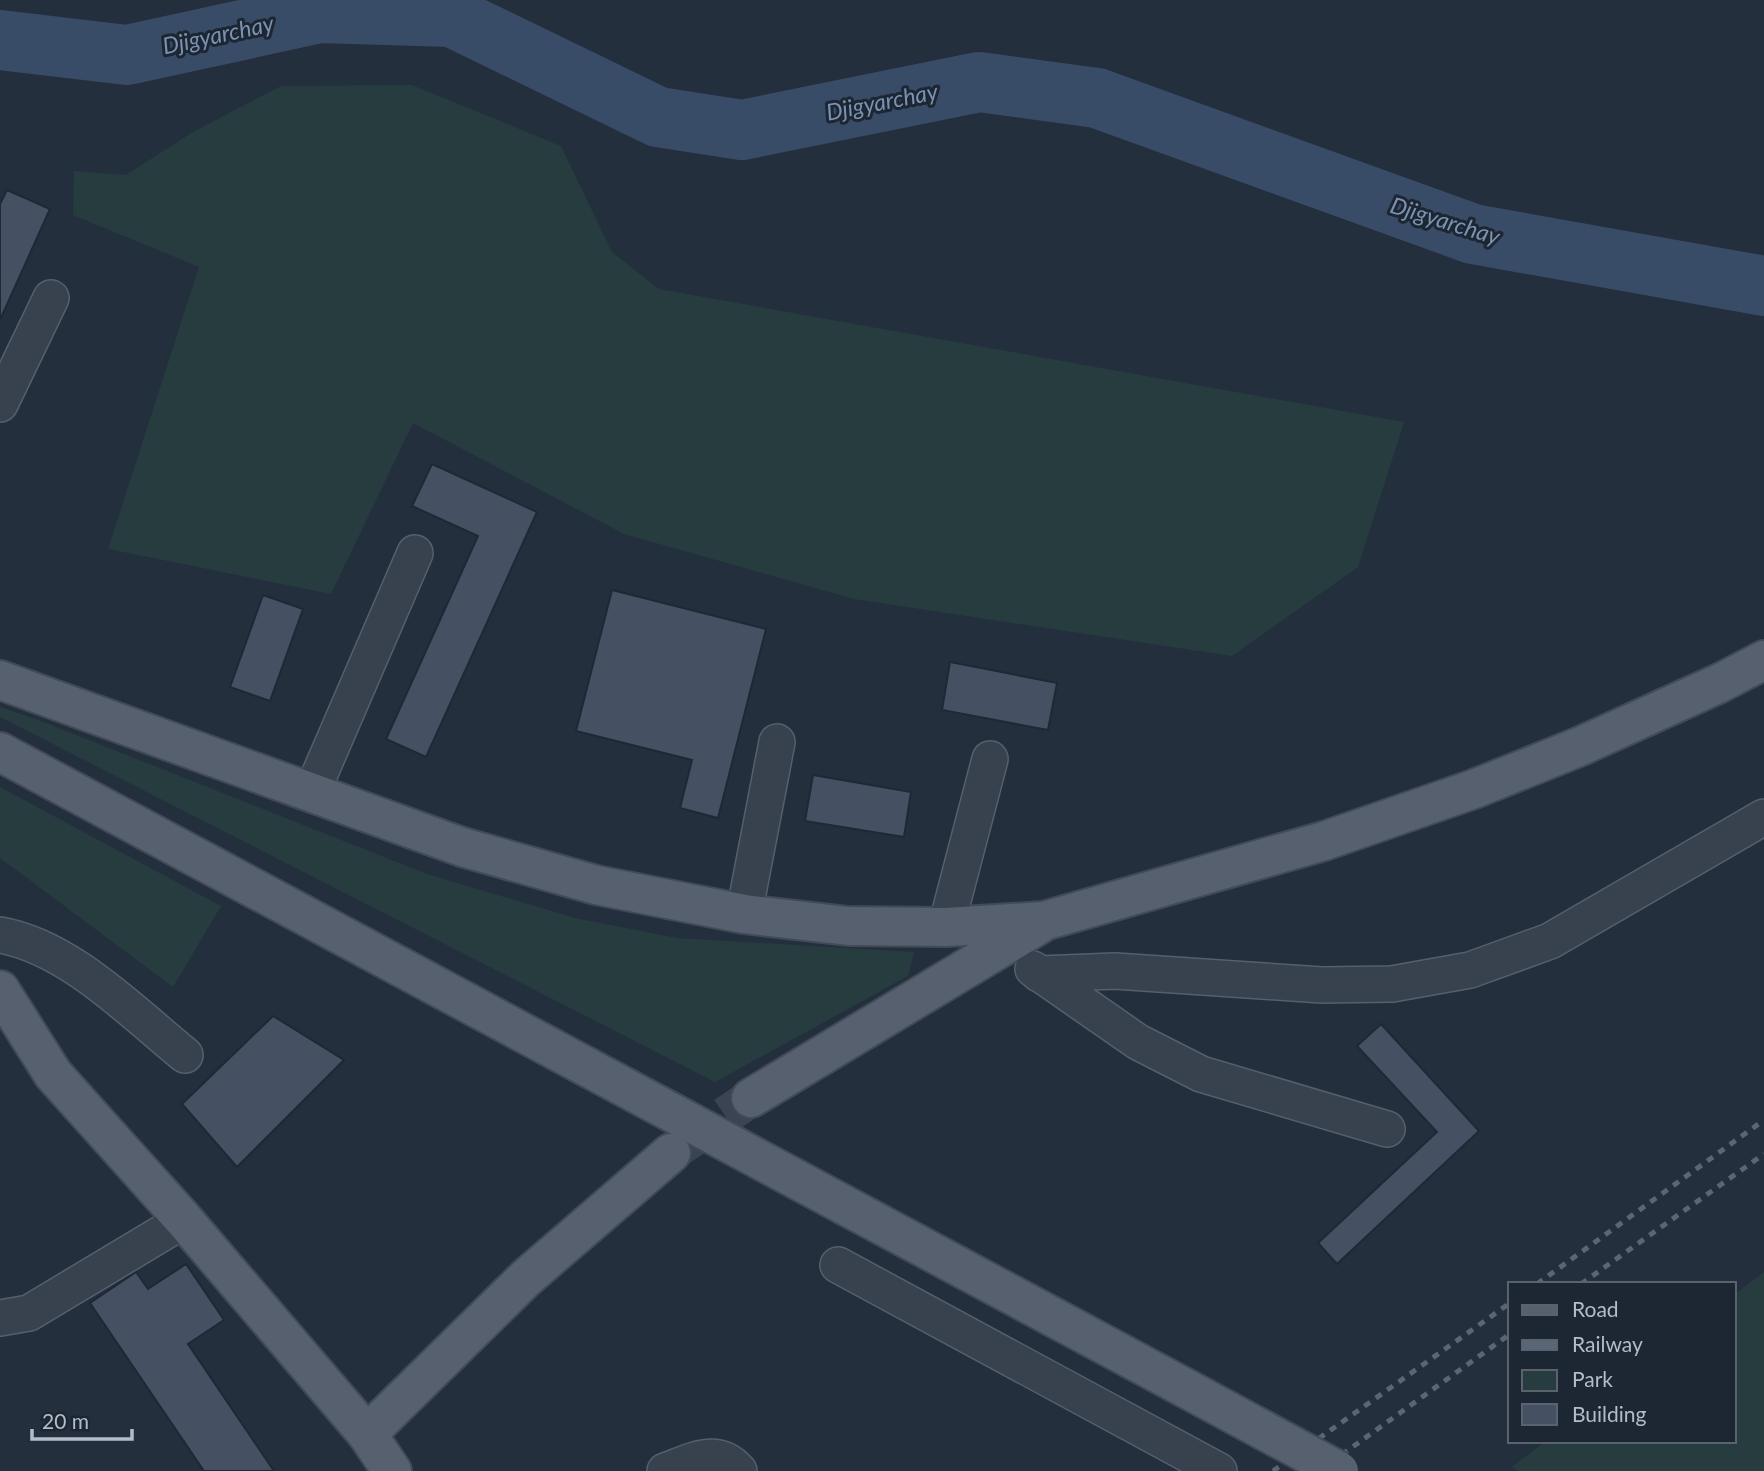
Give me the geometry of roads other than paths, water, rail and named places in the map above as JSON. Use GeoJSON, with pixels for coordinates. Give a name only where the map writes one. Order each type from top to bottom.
{"type":"FeatureCollection","features":[{"type":"Feature","properties":{"kind":"main road"},"geometry":{"type":"LineString","coordinates":[[0,680],[462,847],[583,881],[744,914],[848,926],[946,927],[1044,921],[1324,841],[1474,789],[1581,746],[1720,683],[1764,660]]}},
{"type":"Feature","properties":{"kind":"main road"},"geometry":{"type":"LineString","coordinates":[[0,752],[1339,1471]]}},
{"type":"Feature","properties":{"kind":"main road"},"geometry":{"type":"LineString","coordinates":[[751,1098],[1044,921]]}},
{"type":"Feature","properties":{"kind":"main road"},"geometry":{"type":"LineString","coordinates":[[0,990],[53,1073],[184,1220],[367,1434],[392,1471]]}},
{"type":"Feature","properties":{"kind":"main road"},"geometry":{"type":"LineString","coordinates":[[367,1434],[526,1278],[671,1153]]}},
{"type":"Feature","properties":{"kind":"lane"},"geometry":{"type":"LineString","coordinates":[[0,404],[51,298]]}},
{"type":"Feature","properties":{"kind":"lane"},"geometry":{"type":"LineString","coordinates":[[311,794],[415,553]]}},
{"type":"Feature","properties":{"kind":"lane"},"geometry":{"type":"LineString","coordinates":[[744,914],[776,742]]}},
{"type":"Feature","properties":{"kind":"lane"},"geometry":{"type":"LineString","coordinates":[[946,927],[989,759]]}},
{"type":"Feature","properties":{"kind":"lane"},"geometry":{"type":"LineString","coordinates":[[1039,974],[1115,971],[1322,985],[1392,984],[1469,970],[1550,941],[1764,817]]}},
{"type":"Feature","properties":{"kind":"lane"},"geometry":{"type":"LineString","coordinates":[[0,935],[53,954],[93,980],[185,1055]]}},
{"type":"Feature","properties":{"kind":"lane"},"geometry":{"type":"LineString","coordinates":[[1001,948],[1138,1042],[1201,1074],[1387,1129]]}},
{"type":"Feature","properties":{"kind":"lane"},"geometry":{"type":"LineString","coordinates":[[0,1318],[29,1313],[184,1220]]}},
{"type":"Feature","properties":{"kind":"lane"},"geometry":{"type":"LineString","coordinates":[[838,1265],[1219,1471]]}},
{"type":"Feature","properties":{"kind":"lane"},"geometry":{"type":"LineString","coordinates":[[665,1471],[707,1455],[732,1463],[739,1471]]}},
{"type":"Feature","properties":{"kind":"waterway","name":"Djigyarchay"},"geometry":{"type":"LineString","coordinates":[[0,40],[127,55],[320,13],[452,17],[658,117],[742,130],[979,82],[1097,98],[1473,234],[1764,286]]}},
{"type":"Feature","properties":{"kind":"tunnel"},"geometry":{"type":"LineString","coordinates":[[678,1148],[751,1098]]}},
{"type":"Feature","properties":{"kind":"railway"},"geometry":{"type":"LineString","coordinates":[[1540,1282],[1764,1120]]}},
{"type":"Feature","properties":{"kind":"railway"},"geometry":{"type":"LineString","coordinates":[[1584,1282],[1764,1154]]}},
{"type":"Feature","properties":{"kind":"railway"},"geometry":{"type":"LineString","coordinates":[[1273,1471],[1508,1304]]}},
{"type":"Feature","properties":{"kind":"railway"},"geometry":{"type":"LineString","coordinates":[[1319,1471],[1508,1335]]}}]}
